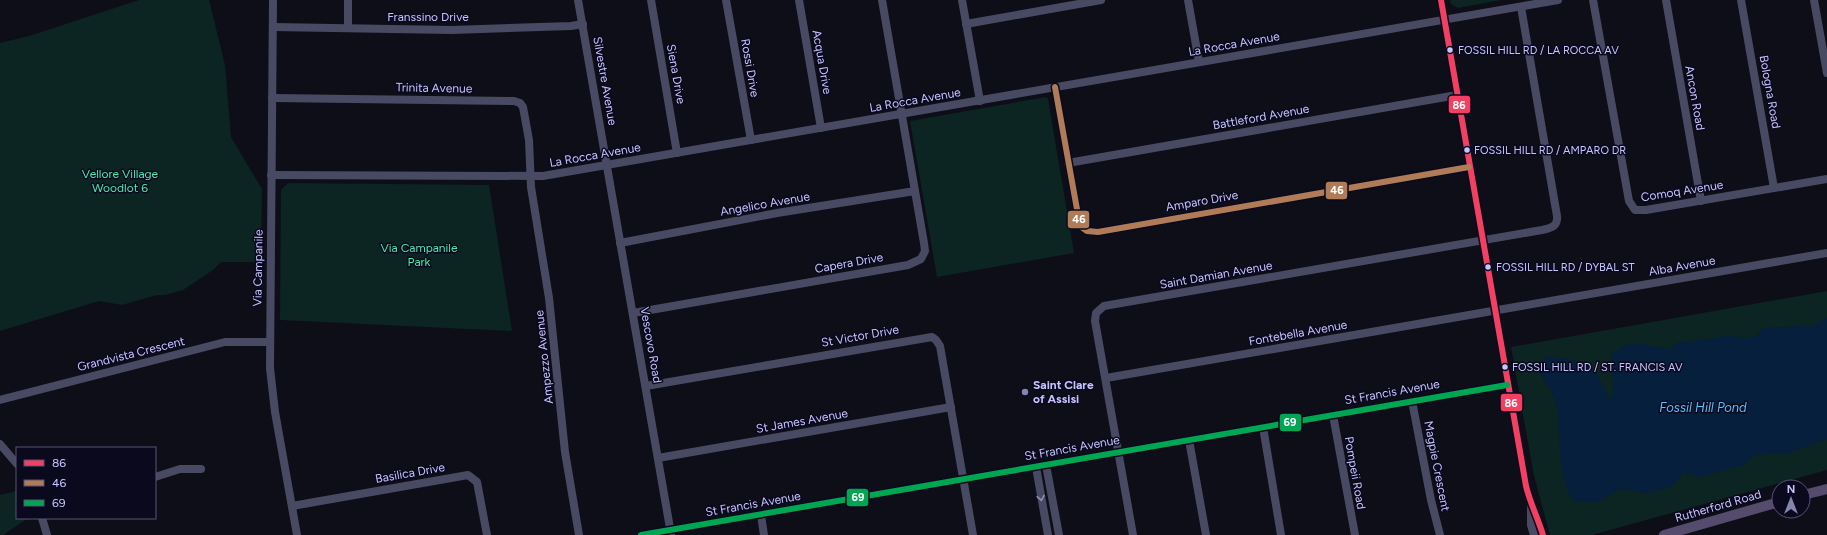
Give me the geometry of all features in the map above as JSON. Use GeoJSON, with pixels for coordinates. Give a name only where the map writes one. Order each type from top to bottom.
{"type":"FeatureCollection","features":[{"type":"Feature","properties":{"kind":"main road"},"geometry":{"type":"LineString","coordinates":[[1811,493],[1827,489]]}},
{"type":"Feature","properties":{"kind":"main road","name":"Rutherford Road"},"geometry":{"type":"LineString","coordinates":[[1664,535],[1771,504]]}},
{"type":"Feature","properties":{"kind":"street","name":"Via Campanile"},"geometry":{"type":"LineString","coordinates":[[273,0],[270,342],[272,391],[297,535]]}},
{"type":"Feature","properties":{"kind":"street"},"geometry":{"type":"LineString","coordinates":[[348,0],[348,28]]}},
{"type":"Feature","properties":{"kind":"street","name":"Silvestre Avenue"},"geometry":{"type":"LineString","coordinates":[[578,0],[607,165]]}},
{"type":"Feature","properties":{"kind":"street","name":"Siena Drive"},"geometry":{"type":"LineString","coordinates":[[651,0],[678,153]]}},
{"type":"Feature","properties":{"kind":"street","name":"Rossi Drive"},"geometry":{"type":"LineString","coordinates":[[726,0],[751,140]]}},
{"type":"Feature","properties":{"kind":"street","name":"Acqua Drive"},"geometry":{"type":"LineString","coordinates":[[799,0],[821,128]]}},
{"type":"Feature","properties":{"kind":"street","name":"Capera Drive"},"geometry":{"type":"LineString","coordinates":[[633,313],[916,263],[921,260],[925,251],[882,0]]}},
{"type":"Feature","properties":{"kind":"street"},"geometry":{"type":"LineString","coordinates":[[962,0],[980,101]]}},
{"type":"Feature","properties":{"kind":"street"},"geometry":{"type":"LineString","coordinates":[[966,24],[1101,0]]}},
{"type":"Feature","properties":{"kind":"street"},"geometry":{"type":"LineString","coordinates":[[1188,0],[1199,62]]}},
{"type":"Feature","properties":{"kind":"street"},"geometry":{"type":"LineString","coordinates":[[1441,0],[1526,486],[1531,505],[1544,535]]}},
{"type":"Feature","properties":{"kind":"street","name":"La Rocca Avenue"},"geometry":{"type":"LineString","coordinates":[[271,175],[530,177],[559,174],[1558,0]]}},
{"type":"Feature","properties":{"kind":"street","name":"Comoq Avenue"},"geometry":{"type":"LineString","coordinates":[[1593,0],[1631,206],[1634,210],[1639,211],[1827,179]]}},
{"type":"Feature","properties":{"kind":"street","name":"Ancon Road"},"geometry":{"type":"LineString","coordinates":[[1666,0],[1701,201]]}},
{"type":"Feature","properties":{"kind":"street","name":"Bologna Road"},"geometry":{"type":"LineString","coordinates":[[1742,0],[1774,188]]}},
{"type":"Feature","properties":{"kind":"street"},"geometry":{"type":"LineString","coordinates":[[1814,0],[1823,31],[1827,73]]}},
{"type":"Feature","properties":{"kind":"street","name":"Saint Damian Avenue"},"geometry":{"type":"LineString","coordinates":[[1133,535],[1095,321],[1096,312],[1104,306],[1550,228],[1557,223],[1521,7]]}},
{"type":"Feature","properties":{"kind":"street","name":"Franssino Drive"},"geometry":{"type":"LineString","coordinates":[[273,27],[452,30],[571,26],[583,24]]}},
{"type":"Feature","properties":{"kind":"street","name":"Amparo Drive"},"geometry":{"type":"LineString","coordinates":[[1056,87],[1080,226],[1086,231],[1098,232],[1469,167]]}},
{"type":"Feature","properties":{"kind":"street","name":"Battleford Avenue"},"geometry":{"type":"LineString","coordinates":[[1068,162],[1457,95]]}},
{"type":"Feature","properties":{"kind":"street","name":"Trinita Avenue"},"geometry":{"type":"LineString","coordinates":[[272,98],[514,101],[520,103],[523,107],[528,140],[530,177]]}},
{"type":"Feature","properties":{"kind":"street","name":"Vescovo Road"},"geometry":{"type":"LineString","coordinates":[[607,165],[671,532]]}},
{"type":"Feature","properties":{"kind":"street","name":"Ampezzo Avenue"},"geometry":{"type":"LineString","coordinates":[[530,177],[549,298],[566,452],[580,535]]}},
{"type":"Feature","properties":{"kind":"street","name":"Angelico Avenue"},"geometry":{"type":"LineString","coordinates":[[620,243],[777,214],[915,192]]}},
{"type":"Feature","properties":{"kind":"street","name":"Alba Avenue"},"geometry":{"type":"LineString","coordinates":[[1495,311],[1827,253]]}},
{"type":"Feature","properties":{"kind":"street","name":"Fontebella Avenue"},"geometry":{"type":"LineString","coordinates":[[1106,378],[1495,311]]}},
{"type":"Feature","properties":{"kind":"street","name":"St Victor Drive"},"geometry":{"type":"LineString","coordinates":[[646,386],[932,337],[940,346],[973,535]]}},
{"type":"Feature","properties":{"kind":"street","name":"Grandvista Crescent"},"geometry":{"type":"LineString","coordinates":[[0,400],[225,342],[270,342]]}},
{"type":"Feature","properties":{"kind":"street","name":"St Francis Avenue"},"geometry":{"type":"LineString","coordinates":[[641,535],[671,532],[963,479],[1508,385]]}},
{"type":"Feature","properties":{"kind":"street","name":"Magpie Crescent"},"geometry":{"type":"LineString","coordinates":[[1412,401],[1431,500],[1440,535]]}},
{"type":"Feature","properties":{"kind":"street","name":"St James Avenue"},"geometry":{"type":"LineString","coordinates":[[658,458],[951,407]]}},
{"type":"Feature","properties":{"kind":"street","name":"Pompeii Road"},"geometry":{"type":"LineString","coordinates":[[1333,415],[1355,535]]}},
{"type":"Feature","properties":{"kind":"street"},"geometry":{"type":"LineString","coordinates":[[1263,427],[1282,535]]}},
{"type":"Feature","properties":{"kind":"street"},"geometry":{"type":"LineString","coordinates":[[1189,440],[1206,535]]}},
{"type":"Feature","properties":{"kind":"street"},"geometry":{"type":"LineString","coordinates":[[0,444],[16,463]]}},
{"type":"Feature","properties":{"kind":"street"},"geometry":{"type":"LineString","coordinates":[[1046,465],[1059,535]]}},
{"type":"Feature","properties":{"kind":"street"},"geometry":{"type":"LineString","coordinates":[[1036,467],[1048,535]]}},
{"type":"Feature","properties":{"kind":"street"},"geometry":{"type":"LineString","coordinates":[[156,476],[180,470],[201,469]]}},
{"type":"Feature","properties":{"kind":"street","name":"Basilica Drive"},"geometry":{"type":"LineString","coordinates":[[292,506],[468,475],[477,482],[487,535]]}},
{"type":"Feature","properties":{"kind":"street"},"geometry":{"type":"LineString","coordinates":[[1531,505],[1534,535]]}},
{"type":"Feature","properties":{"kind":"street"},"geometry":{"type":"LineString","coordinates":[[761,515],[764,535]]}},
{"type":"Feature","properties":{"kind":"street"},"geometry":{"type":"LineString","coordinates":[[42,519],[47,535]]}},
{"type":"Feature","properties":{"kind":"green space","name":"Vellore Village Woodlot 6"},"geometry":{"type":"Polygon","coordinates":[[[139,0],[209,0],[225,65],[231,137],[262,189],[261,262],[221,262],[213,270],[183,290],[165,295],[157,295],[122,305],[99,301],[0,331],[0,43],[29,36],[139,0]]]}},
{"type":"Feature","properties":{"kind":"green space"},"geometry":{"type":"Polygon","coordinates":[[[1450,0],[1501,0],[1458,8],[1451,4],[1450,0]]]}},
{"type":"Feature","properties":{"kind":"green space"},"geometry":{"type":"Polygon","coordinates":[[[1046,97],[1048,99],[1074,253],[937,277],[910,121],[1046,97]]]}},
{"type":"Feature","properties":{"kind":"green space","name":"Via Campanile Park"},"geometry":{"type":"Polygon","coordinates":[[[288,183],[489,185],[512,331],[280,320],[281,190],[288,183]]]}},
{"type":"Feature","properties":{"kind":"green space","name":"Fossil Hill Pond"},"geometry":{"type":"Polygon","coordinates":[[[1827,291],[1827,470],[1794,479],[1771,479],[1771,485],[1592,535],[1550,535],[1534,476],[1511,347],[1827,291]]]}},
{"type":"Feature","properties":{"kind":"green space"},"geometry":{"type":"Polygon","coordinates":[[[16,491],[16,519],[27,519],[3,535],[0,535],[0,495],[16,491]]]}},
{"type":"Feature","properties":{"kind":"water","name":"Fossil Hill Pond"},"geometry":{"type":"Polygon","coordinates":[[[1827,318],[1827,439],[1788,453],[1755,455],[1743,465],[1701,477],[1683,473],[1673,486],[1648,493],[1621,489],[1595,503],[1572,500],[1562,469],[1556,402],[1541,374],[1542,363],[1546,356],[1586,362],[1598,375],[1611,401],[1613,383],[1611,355],[1627,345],[1640,344],[1670,349],[1676,343],[1727,336],[1754,338],[1764,328],[1813,325],[1827,318]]]}},
{"type":"Feature","properties":{"kind":"transit line","name":"86"},"geometry":{"type":"LineString","coordinates":[[1441,0],[1526,486],[1543,535]]}},
{"type":"Feature","properties":{"kind":"transit line","name":"46"},"geometry":{"type":"LineString","coordinates":[[1055,87],[1080,226],[1087,231],[1098,232],[1469,167]]}},
{"type":"Feature","properties":{"kind":"transit line","name":"69"},"geometry":{"type":"LineString","coordinates":[[641,535],[1507,385]]}},
{"type":"Feature","properties":{"kind":"place","name":"FOSSIL HILL RD / LA ROCCA AV"},"geometry":{"type":"Point","coordinates":[1450,50]}},
{"type":"Feature","properties":{"kind":"place","name":"FOSSIL HILL RD / AMPARO DR"},"geometry":{"type":"Point","coordinates":[1467,150]}},
{"type":"Feature","properties":{"kind":"place","name":"FOSSIL HILL RD / DYBAL ST"},"geometry":{"type":"Point","coordinates":[1488,267]}},
{"type":"Feature","properties":{"kind":"place","name":"FOSSIL HILL RD / ST. FRANCIS AV"},"geometry":{"type":"Point","coordinates":[1505,367]}},
{"type":"Feature","properties":{"kind":"place","name":"Saint Clare of Assisi"},"geometry":{"type":"Point","coordinates":[1025,392]}}]}
